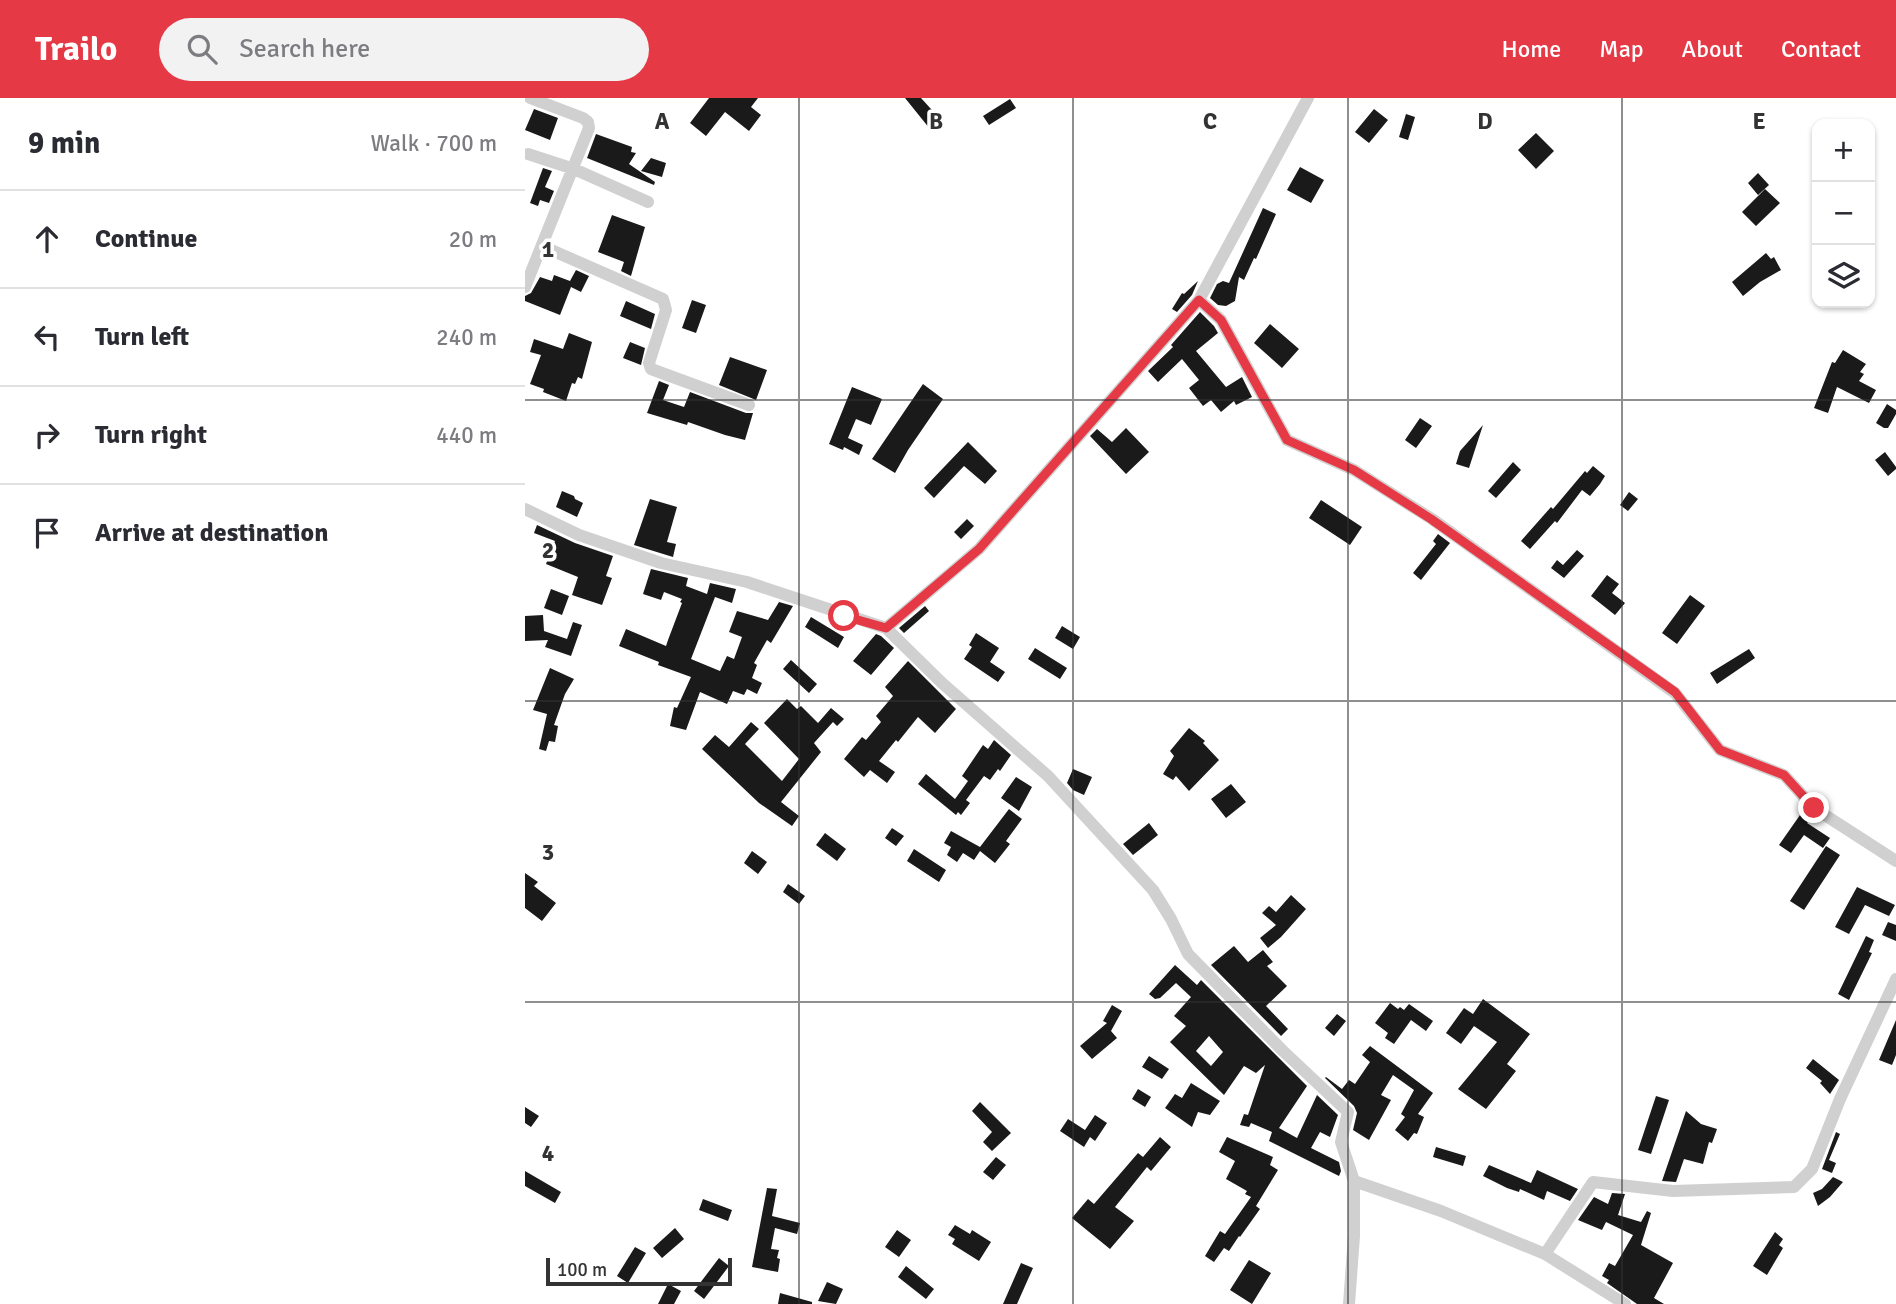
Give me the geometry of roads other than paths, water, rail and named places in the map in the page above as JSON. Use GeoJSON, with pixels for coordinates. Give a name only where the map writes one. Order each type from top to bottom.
{"type":"FeatureCollection","features":[{"type":"Feature","properties":{"kind":"street"},"geometry":{"type":"LineString","coordinates":[[525,287],[589,128],[588,122],[530,98]]}},
{"type":"Feature","properties":{"kind":"street"},"geometry":{"type":"LineString","coordinates":[[886,628],[979,549],[1199,300],[1308,98]]}},
{"type":"Feature","properties":{"kind":"street"},"geometry":{"type":"LineString","coordinates":[[529,154],[574,169],[648,202]]}},
{"type":"Feature","properties":{"kind":"street"},"geometry":{"type":"LineString","coordinates":[[542,246],[663,299],[666,310],[649,363],[651,369],[750,405]]}},
{"type":"Feature","properties":{"kind":"street"},"geometry":{"type":"LineString","coordinates":[[1199,300],[1221,320],[1287,440],[1354,470],[1431,519],[1675,692],[1720,750],[1784,775],[1814,808],[1896,861]]}},
{"type":"Feature","properties":{"kind":"street"},"geometry":{"type":"LineString","coordinates":[[525,509],[579,535],[661,563],[747,582],[886,628],[942,683],[1048,776],[1153,890],[1188,954],[1282,1050],[1348,1112],[1342,1142],[1353,1181],[1354,1236],[1349,1304]]}},
{"type":"Feature","properties":{"kind":"street"},"geometry":{"type":"LineString","coordinates":[[1545,1254],[1593,1182],[1674,1191],[1794,1186],[1812,1169],[1840,1099],[1896,979]]}},
{"type":"Feature","properties":{"kind":"street"},"geometry":{"type":"LineString","coordinates":[[1353,1181],[1441,1210],[1545,1254],[1625,1304]]}}]}
